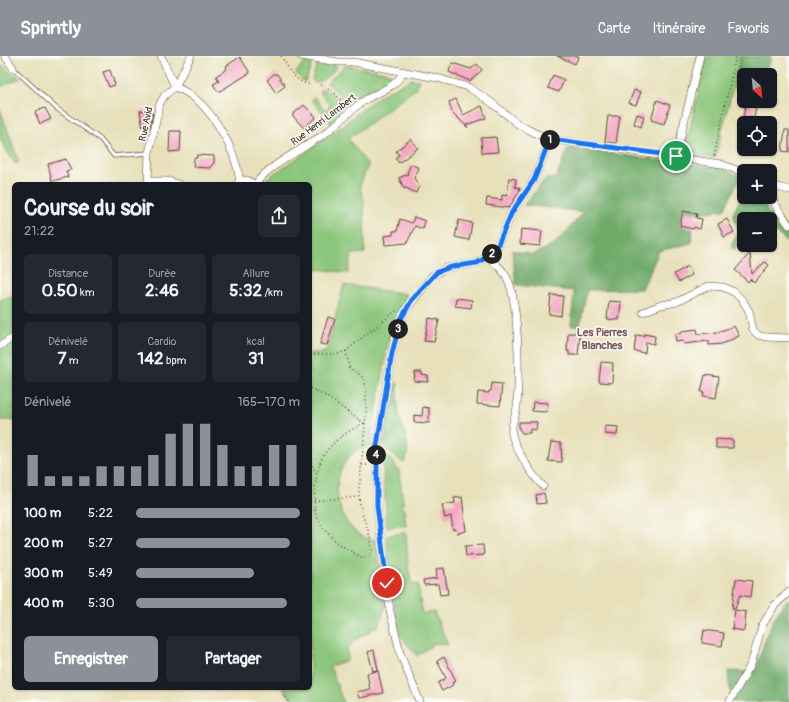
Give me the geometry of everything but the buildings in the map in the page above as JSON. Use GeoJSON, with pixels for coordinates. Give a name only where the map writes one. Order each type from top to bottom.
{"type":"FeatureCollection","features":[{"type":"Feature","properties":{"kind":"street"},"geometry":{"type":"LineString","coordinates":[[5,56],[13,68]]}},
{"type":"Feature","properties":{"kind":"street"},"geometry":{"type":"LineString","coordinates":[[161,56],[175,87],[192,95],[217,124],[232,153],[238,182]]}},
{"type":"Feature","properties":{"kind":"street","name":"Rue Avid"},"geometry":{"type":"LineString","coordinates":[[148,182],[149,153],[160,103],[165,95],[175,87],[192,56]]}},
{"type":"Feature","properties":{"kind":"street"},"geometry":{"type":"LineString","coordinates":[[307,56],[354,62],[468,87],[525,129],[550,139],[676,156],[721,164],[737,170]]}},
{"type":"Feature","properties":{"kind":"street"},"geometry":{"type":"LineString","coordinates":[[343,56],[354,62]]}},
{"type":"Feature","properties":{"kind":"street"},"geometry":{"type":"LineString","coordinates":[[676,156],[700,56]]}},
{"type":"Feature","properties":{"kind":"street","name":"Rue Henri Lambert"},"geometry":{"type":"LineString","coordinates":[[257,182],[266,171],[312,143],[364,101],[394,84],[400,79],[403,72]]}},
{"type":"Feature","properties":{"kind":"street"},"geometry":{"type":"LineString","coordinates":[[420,702],[401,656],[390,612],[377,506],[376,483],[378,430],[398,328],[409,304],[437,272],[451,267],[472,264],[487,257],[499,244],[512,212],[534,180],[550,139]]}},
{"type":"Feature","properties":{"kind":"street"},"geometry":{"type":"LineString","coordinates":[[241,182],[247,180],[251,182]]}},
{"type":"Feature","properties":{"kind":"street"},"geometry":{"type":"LineString","coordinates":[[158,182],[171,182]]}},
{"type":"Feature","properties":{"kind":"street"},"geometry":{"type":"LineString","coordinates":[[777,187],[789,190]]}},
{"type":"Feature","properties":{"kind":"street"},"geometry":{"type":"LineString","coordinates":[[775,204],[789,225]]}},
{"type":"Feature","properties":{"kind":"street"},"geometry":{"type":"LineString","coordinates":[[487,257],[505,274],[510,284],[514,301],[516,321],[517,408],[511,433],[535,478],[543,486]]}},
{"type":"Feature","properties":{"kind":"street"},"geometry":{"type":"LineString","coordinates":[[643,312],[661,305],[677,302],[708,286],[723,287],[734,292],[743,301],[749,311],[753,330],[758,335],[765,337],[789,338]]}},
{"type":"Feature","properties":{"kind":"street"},"geometry":{"type":"LineString","coordinates":[[0,346],[12,338]]}},
{"type":"Feature","properties":{"kind":"street"},"geometry":{"type":"LineString","coordinates":[[730,701],[751,664],[762,626],[774,606],[789,592]]}},
{"type":"Feature","properties":{"kind":"lane"},"geometry":{"type":"LineString","coordinates":[[13,68],[56,108],[100,139],[114,156],[149,153]]}},
{"type":"Feature","properties":{"kind":"path"},"geometry":{"type":"LineString","coordinates":[[281,56],[297,79],[305,84],[311,84]]}},
{"type":"Feature","properties":{"kind":"path"},"geometry":{"type":"LineString","coordinates":[[712,163],[736,56]]}},
{"type":"Feature","properties":{"kind":"path"},"geometry":{"type":"LineString","coordinates":[[321,85],[332,90],[340,98],[345,111],[344,118]]}},
{"type":"Feature","properties":{"kind":"path"},"geometry":{"type":"LineString","coordinates":[[312,354],[338,354],[346,351],[396,309],[409,304]]}},
{"type":"Feature","properties":{"kind":"path"},"geometry":{"type":"LineString","coordinates":[[346,351],[349,367],[361,375],[365,382],[366,397],[359,497],[372,549],[371,554],[366,558],[363,558],[344,547],[326,532],[316,516],[317,475],[322,459],[330,446],[340,437],[364,423]]}},
{"type":"Feature","properties":{"kind":"path"},"geometry":{"type":"LineString","coordinates":[[312,389],[327,397],[364,423]]}},
{"type":"Feature","properties":{"kind":"path"},"geometry":{"type":"LineString","coordinates":[[312,466],[317,475]]}},
{"type":"Feature","properties":{"kind":"path"},"geometry":{"type":"LineString","coordinates":[[312,501],[359,497]]}},
{"type":"Feature","properties":{"kind":"path"},"geometry":{"type":"LineString","coordinates":[[280,690],[290,702]]}},
{"type":"Feature","properties":{"kind":"green space"},"geometry":{"type":"Polygon","coordinates":[[[707,56],[741,56],[715,158],[684,154],[707,56]]]}},
{"type":"Feature","properties":{"kind":"green space"},"geometry":{"type":"Polygon","coordinates":[[[741,56],[771,56],[768,68],[739,68],[741,56]]]}},
{"type":"Feature","properties":{"kind":"green space"},"geometry":{"type":"Polygon","coordinates":[[[304,62],[312,64],[306,81],[303,81],[296,73],[304,62]]]}},
{"type":"Feature","properties":{"kind":"green space"},"geometry":{"type":"Polygon","coordinates":[[[317,64],[337,65],[328,76],[315,83],[312,80],[317,64]]]}},
{"type":"Feature","properties":{"kind":"green space"},"geometry":{"type":"Polygon","coordinates":[[[345,65],[390,73],[394,77],[394,80],[363,95],[347,109],[336,91],[327,83],[345,65]]]}},
{"type":"Feature","properties":{"kind":"green space"},"geometry":{"type":"Polygon","coordinates":[[[4,66],[9,72],[21,78],[0,87],[0,68],[4,66]]]}},
{"type":"Feature","properties":{"kind":"green space"},"geometry":{"type":"Polygon","coordinates":[[[737,77],[737,89],[735,87],[737,77]]]}},
{"type":"Feature","properties":{"kind":"green space"},"geometry":{"type":"Polygon","coordinates":[[[412,79],[419,80],[415,89],[348,139],[368,165],[360,186],[364,201],[365,253],[352,254],[348,273],[312,268],[312,182],[265,182],[266,179],[327,138],[379,96],[412,79]]]}},
{"type":"Feature","properties":{"kind":"green space"},"geometry":{"type":"Polygon","coordinates":[[[323,89],[331,93],[337,99],[342,115],[330,125],[330,120],[311,100],[314,97],[325,110],[329,108],[330,104],[319,91],[323,89]]]}},
{"type":"Feature","properties":{"kind":"green space"},"geometry":{"type":"Polygon","coordinates":[[[0,109],[19,162],[15,164],[0,139],[0,109]]]}},
{"type":"Feature","properties":{"kind":"green space"},"geometry":{"type":"Polygon","coordinates":[[[568,148],[721,168],[737,174],[737,184],[724,210],[699,213],[683,211],[680,226],[693,229],[691,243],[659,251],[642,289],[587,290],[580,326],[571,326],[574,291],[516,285],[512,250],[533,255],[557,242],[584,212],[524,205],[545,179],[556,178],[568,148]]]}},
{"type":"Feature","properties":{"kind":"green space"},"geometry":{"type":"Polygon","coordinates":[[[738,204],[764,204],[768,212],[737,212],[737,226],[733,214],[738,204]]]}},
{"type":"Feature","properties":{"kind":"green space"},"geometry":{"type":"Polygon","coordinates":[[[777,219],[787,229],[789,239],[787,242],[777,234],[777,219]]]}},
{"type":"Feature","properties":{"kind":"green space"},"geometry":{"type":"Polygon","coordinates":[[[737,232],[737,246],[734,250],[731,247],[737,232]]]}},
{"type":"Feature","properties":{"kind":"green space"},"geometry":{"type":"Polygon","coordinates":[[[344,285],[407,294],[389,337],[370,446],[355,452],[344,464],[339,478],[338,494],[341,511],[349,525],[361,535],[376,540],[385,609],[378,626],[354,641],[347,649],[348,660],[330,666],[343,702],[294,702],[285,690],[312,690],[312,353],[326,352],[344,285]]]}},
{"type":"Feature","properties":{"kind":"green space"},"geometry":{"type":"Polygon","coordinates":[[[12,297],[12,420],[0,420],[0,300],[12,297]]]}},
{"type":"Feature","properties":{"kind":"green space"},"geometry":{"type":"Polygon","coordinates":[[[398,383],[398,411],[408,450],[404,463],[383,447],[394,385],[398,383]]]}},
{"type":"Feature","properties":{"kind":"green space"},"geometry":{"type":"Polygon","coordinates":[[[382,453],[393,462],[399,471],[406,526],[387,527],[382,453]]]}},
{"type":"Feature","properties":{"kind":"green space"},"geometry":{"type":"Polygon","coordinates":[[[406,532],[408,567],[412,584],[418,584],[422,614],[434,612],[448,645],[435,643],[417,656],[398,632],[386,536],[406,532]]]}},
{"type":"Feature","properties":{"kind":"green space"},"geometry":{"type":"Polygon","coordinates":[[[789,598],[789,702],[733,702],[730,691],[728,671],[755,672],[764,642],[772,624],[782,606],[789,598]]]}},
{"type":"Feature","properties":{"kind":"district","name":"Les Pierres Blanches"},"geometry":{"type":"Point","coordinates":[602,338]}},
{"type":"Feature","properties":{"kind":"route"},"geometry":{"type":"LineString","coordinates":[[387,583],[377,506],[376,465],[378,430],[398,328],[405,310],[413,298],[437,272],[459,265],[477,263],[492,254],[502,239],[504,227],[512,212],[534,180],[547,151],[550,139],[676,156]]}}]}
